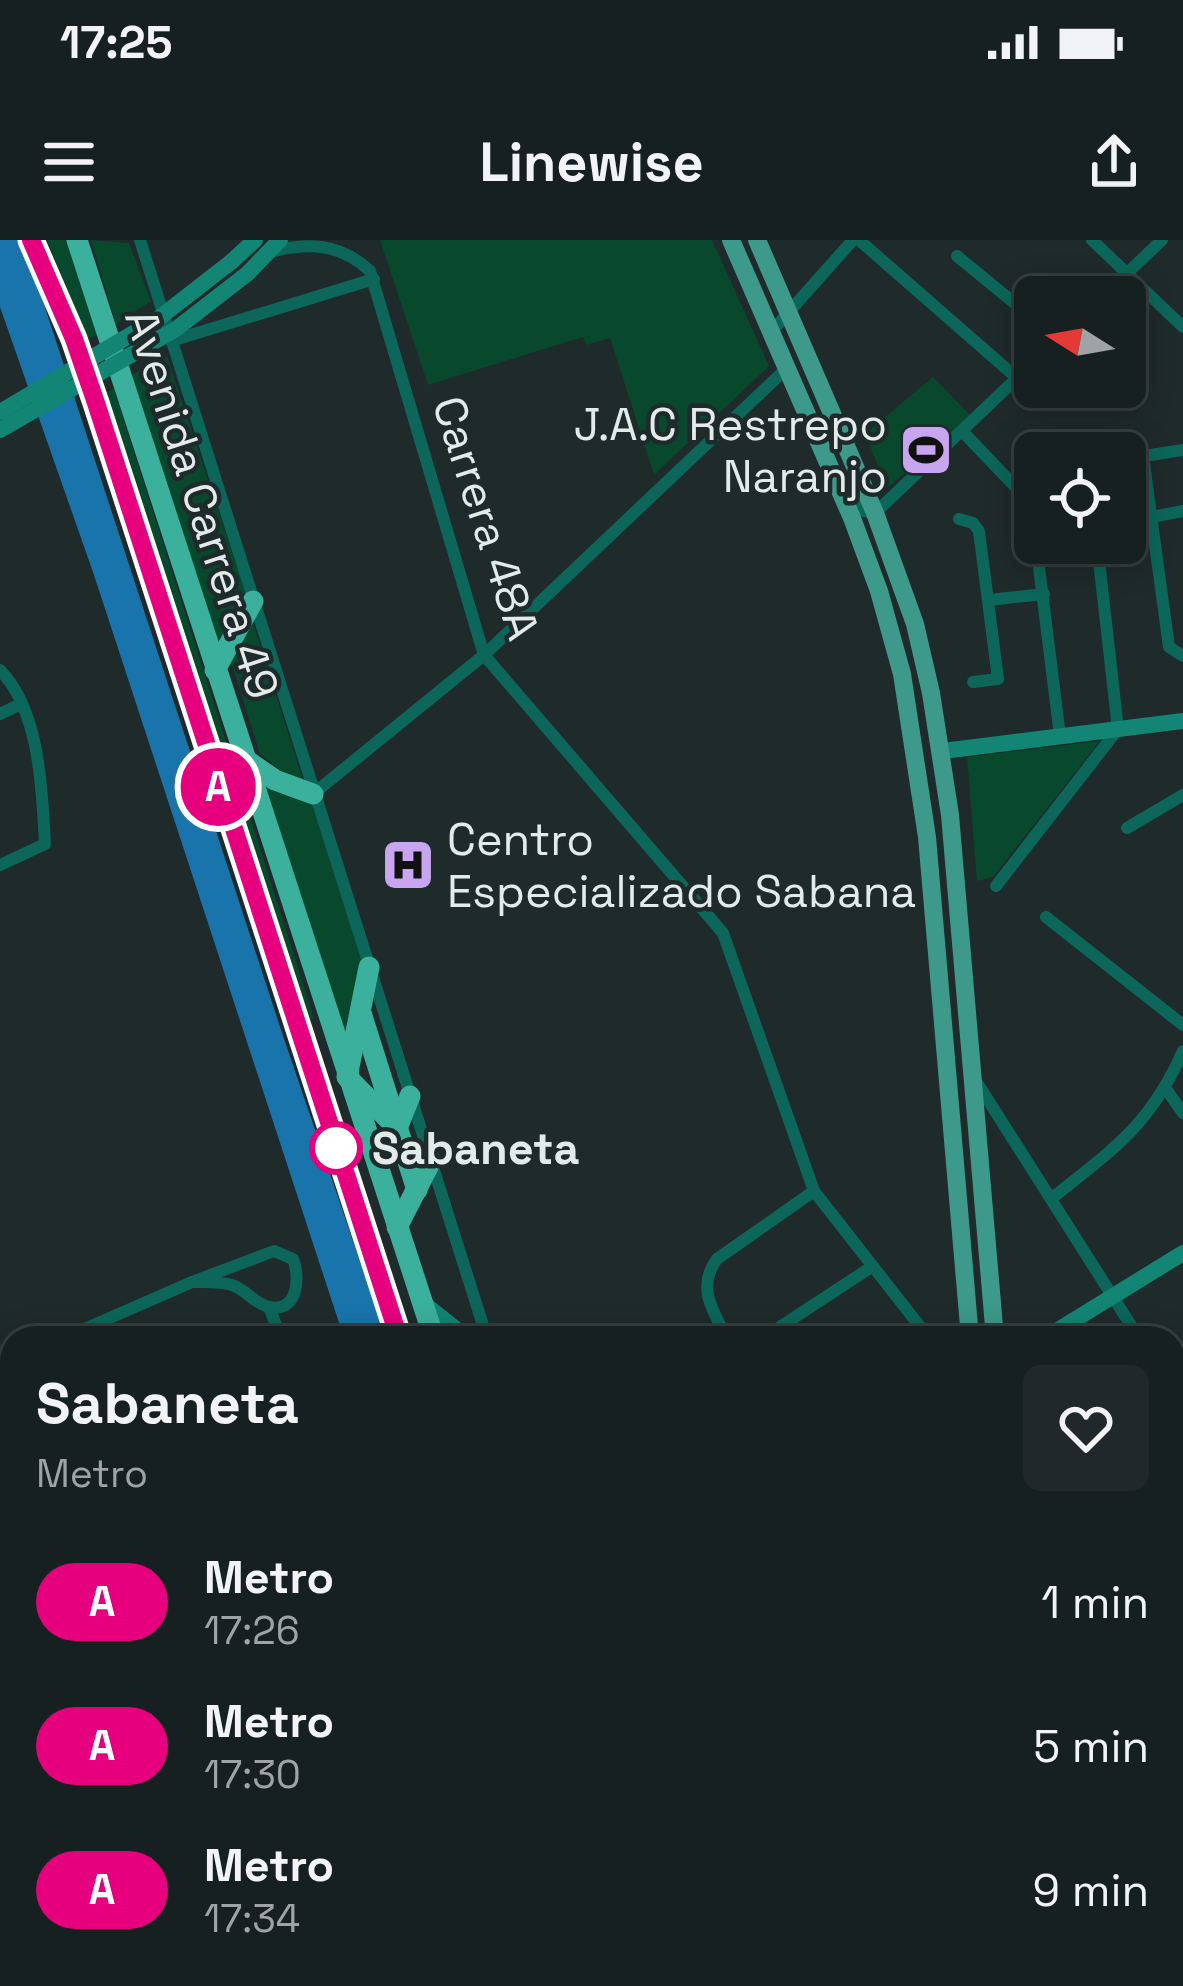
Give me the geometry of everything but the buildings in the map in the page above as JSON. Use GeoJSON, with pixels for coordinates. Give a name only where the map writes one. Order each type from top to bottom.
{"type":"FeatureCollection","features":[{"type":"Feature","properties":{"kind":"highway","name":"Avenida Carrera 49"},"geometry":{"type":"LineString","coordinates":[[77,240],[430,1326]]}},
{"type":"Feature","properties":{"kind":"highway"},"geometry":{"type":"LineString","coordinates":[[215,670],[253,601]]}},
{"type":"Feature","properties":{"kind":"highway"},"geometry":{"type":"LineString","coordinates":[[243,758],[275,780],[314,794]]}},
{"type":"Feature","properties":{"kind":"highway"},"geometry":{"type":"LineString","coordinates":[[369,967],[347,1077],[397,1128]]}},
{"type":"Feature","properties":{"kind":"highway"},"geometry":{"type":"LineString","coordinates":[[360,1012],[417,1190]]}},
{"type":"Feature","properties":{"kind":"highway"},"geometry":{"type":"LineString","coordinates":[[397,1128],[410,1096]]}},
{"type":"Feature","properties":{"kind":"highway"},"geometry":{"type":"LineString","coordinates":[[397,1227],[430,1161]]}},
{"type":"Feature","properties":{"kind":"main road"},"geometry":{"type":"LineString","coordinates":[[731,240],[878,591],[913,726],[927,837],[969,1326]]}},
{"type":"Feature","properties":{"kind":"main road"},"geometry":{"type":"LineString","coordinates":[[757,240],[875,514],[915,625],[943,751],[995,1326]]}},
{"type":"Feature","properties":{"kind":"main road"},"geometry":{"type":"LineString","coordinates":[[0,412],[159,318],[231,262],[268,244]]}},
{"type":"Feature","properties":{"kind":"main road"},"geometry":{"type":"LineString","coordinates":[[0,430],[176,328],[247,274],[268,244]]}},
{"type":"Feature","properties":{"kind":"main road"},"geometry":{"type":"LineString","coordinates":[[943,751],[1182,722]]}},
{"type":"Feature","properties":{"kind":"main road"},"geometry":{"type":"LineString","coordinates":[[1065,1326],[1183,1253]]}},
{"type":"Feature","properties":{"kind":"main road"},"geometry":{"type":"LineString","coordinates":[[422,1302],[451,1326]]}},
{"type":"Feature","properties":{"kind":"street"},"geometry":{"type":"LineString","coordinates":[[140,240],[483,1326]]}},
{"type":"Feature","properties":{"kind":"street"},"geometry":{"type":"LineString","coordinates":[[771,332],[856,240],[1014,376]]}},
{"type":"Feature","properties":{"kind":"street"},"geometry":{"type":"LineString","coordinates":[[1092,240],[1183,327]]}},
{"type":"Feature","properties":{"kind":"street"},"geometry":{"type":"LineString","coordinates":[[1125,276],[1162,240]]}},
{"type":"Feature","properties":{"kind":"street"},"geometry":{"type":"LineString","coordinates":[[171,341],[374,279],[364,266],[335,249],[268,244]]}},
{"type":"Feature","properties":{"kind":"street"},"geometry":{"type":"LineString","coordinates":[[957,256],[1014,303]]}},
{"type":"Feature","properties":{"kind":"street","name":"Carrera 48A"},"geometry":{"type":"LineString","coordinates":[[374,279],[484,655],[723,933],[814,1191],[920,1326]]}},
{"type":"Feature","properties":{"kind":"street"},"geometry":{"type":"LineString","coordinates":[[314,794],[484,655],[787,368]]}},
{"type":"Feature","properties":{"kind":"street"},"geometry":{"type":"LineString","coordinates":[[814,431],[831,451],[857,505],[875,514],[1014,382]]}},
{"type":"Feature","properties":{"kind":"street"},"geometry":{"type":"LineString","coordinates":[[962,431],[1014,485]]}},
{"type":"Feature","properties":{"kind":"street"},"geometry":{"type":"LineString","coordinates":[[1146,456],[1182,450],[1183,460]]}},
{"type":"Feature","properties":{"kind":"street"},"geometry":{"type":"LineString","coordinates":[[1146,476],[1169,647],[1179,654]]}},
{"type":"Feature","properties":{"kind":"street"},"geometry":{"type":"LineString","coordinates":[[1152,517],[1183,511]]}},
{"type":"Feature","properties":{"kind":"street"},"geometry":{"type":"LineString","coordinates":[[959,519],[973,523],[979,531],[998,679],[973,682]]}},
{"type":"Feature","properties":{"kind":"street"},"geometry":{"type":"LineString","coordinates":[[1039,564],[1060,736]]}},
{"type":"Feature","properties":{"kind":"street"},"geometry":{"type":"LineString","coordinates":[[996,886],[1118,729],[1099,564]]}},
{"type":"Feature","properties":{"kind":"street"},"geometry":{"type":"LineString","coordinates":[[989,600],[1044,594]]}},
{"type":"Feature","properties":{"kind":"street"},"geometry":{"type":"LineString","coordinates":[[0,670],[21,704],[37,762],[45,844],[0,865]]}},
{"type":"Feature","properties":{"kind":"street"},"geometry":{"type":"LineString","coordinates":[[0,714],[21,704]]}},
{"type":"Feature","properties":{"kind":"street"},"geometry":{"type":"LineString","coordinates":[[1127,828],[1183,795]]}},
{"type":"Feature","properties":{"kind":"street"},"geometry":{"type":"LineString","coordinates":[[1046,917],[1183,1024]]}},
{"type":"Feature","properties":{"kind":"street"},"geometry":{"type":"LineString","coordinates":[[1051,1199],[1134,1132],[1166,1089],[1183,1051]]}},
{"type":"Feature","properties":{"kind":"street"},"geometry":{"type":"LineString","coordinates":[[973,1076],[1131,1326]]}},
{"type":"Feature","properties":{"kind":"street"},"geometry":{"type":"LineString","coordinates":[[1166,1089],[1183,1113]]}},
{"type":"Feature","properties":{"kind":"street"},"geometry":{"type":"LineString","coordinates":[[721,1326],[708,1300],[707,1278],[717,1259],[814,1191]]}},
{"type":"Feature","properties":{"kind":"street"},"geometry":{"type":"LineString","coordinates":[[91,1326],[257,1256],[284,1253],[292,1259],[298,1282],[286,1305],[269,1307]]}},
{"type":"Feature","properties":{"kind":"street"},"geometry":{"type":"LineString","coordinates":[[781,1326],[873,1266]]}},
{"type":"Feature","properties":{"kind":"street"},"geometry":{"type":"LineString","coordinates":[[192,1282],[237,1287],[269,1307],[277,1326]]}},
{"type":"Feature","properties":{"kind":"green space"},"geometry":{"type":"Polygon","coordinates":[[[47,240],[68,240],[100,334],[88,339],[47,240]]]}},
{"type":"Feature","properties":{"kind":"green space"},"geometry":{"type":"Polygon","coordinates":[[[91,240],[129,243],[151,301],[116,324],[91,240]]]}},
{"type":"Feature","properties":{"kind":"green space"},"geometry":{"type":"Polygon","coordinates":[[[380,240],[712,240],[769,366],[654,475],[610,338],[587,345],[583,337],[428,385],[380,240]]]}},
{"type":"Feature","properties":{"kind":"green space"},"geometry":{"type":"Polygon","coordinates":[[[167,356],[245,592],[220,645],[130,376],[167,356]]]}},
{"type":"Feature","properties":{"kind":"green space"},"geometry":{"type":"Polygon","coordinates":[[[933,377],[972,417],[887,488],[865,434],[933,377]]]}},
{"type":"Feature","properties":{"kind":"green space"},"geometry":{"type":"Polygon","coordinates":[[[114,389],[314,1018],[308,1020],[286,965],[106,392],[114,389]]]}},
{"type":"Feature","properties":{"kind":"green space"},"geometry":{"type":"Polygon","coordinates":[[[251,616],[303,780],[281,771],[260,754],[230,658],[251,616]]]}},
{"type":"Feature","properties":{"kind":"green space"},"geometry":{"type":"Polygon","coordinates":[[[1100,741],[993,877],[977,881],[967,757],[1100,741]]]}},
{"type":"Feature","properties":{"kind":"green space"},"geometry":{"type":"Polygon","coordinates":[[[264,783],[311,800],[364,967],[346,1045],[264,783]]]}},
{"type":"Feature","properties":{"kind":"water"},"geometry":{"type":"Polygon","coordinates":[[[0,240],[23,240],[382,1326],[340,1326],[94,575],[0,307],[0,240]]]}},
{"type":"Feature","properties":{"kind":"railway"},"geometry":{"type":"LineString","coordinates":[[31,240],[96,403],[395,1326]]}},
{"type":"Feature","properties":{"kind":"metro line","name":"A"},"geometry":{"type":"LineString","coordinates":[[31,240],[96,403],[395,1326]]}},
{"type":"Feature","properties":{"kind":"place","name":"J.A.C Restrepo Naranjo"},"geometry":{"type":"Point","coordinates":[926,450]}},
{"type":"Feature","properties":{"kind":"place","name":"Centro Especializado Sabana"},"geometry":{"type":"Point","coordinates":[408,865]}},
{"type":"Feature","properties":{"kind":"place","name":"Sabaneta"},"geometry":{"type":"Point","coordinates":[336,1148]}}]}
